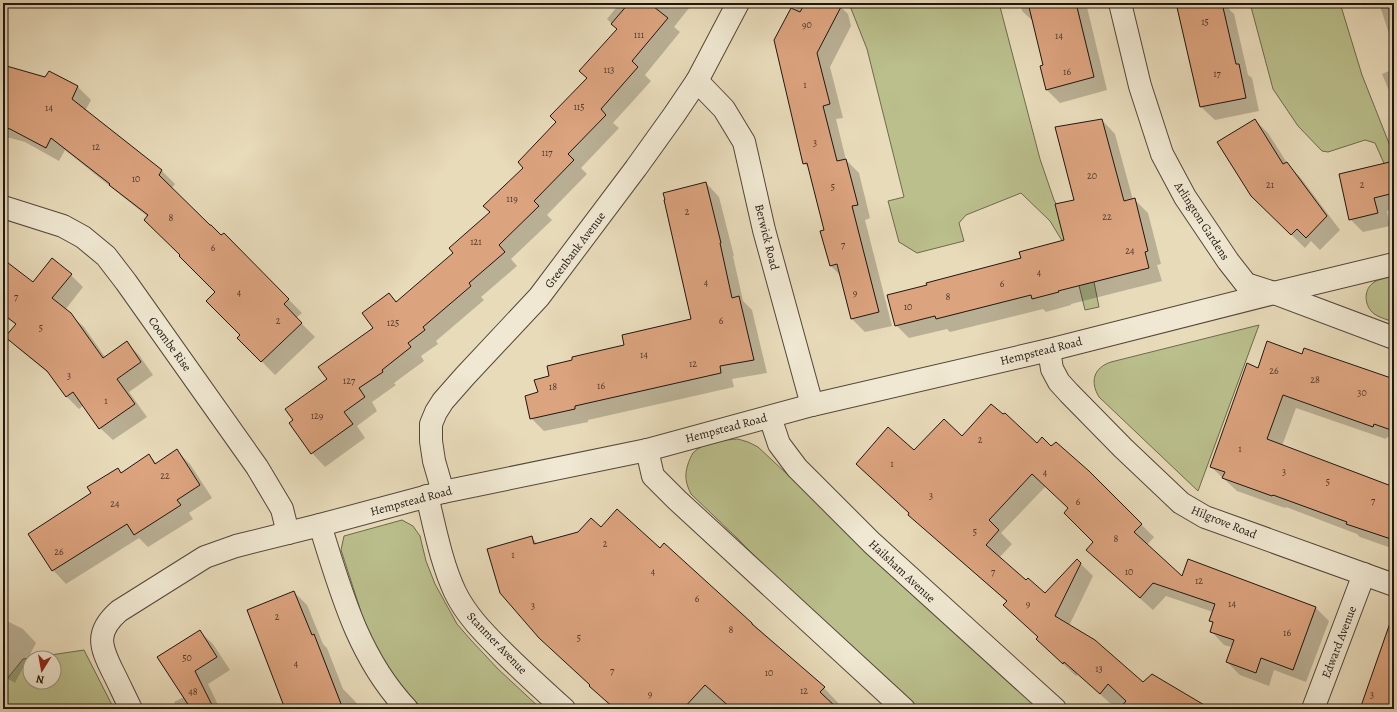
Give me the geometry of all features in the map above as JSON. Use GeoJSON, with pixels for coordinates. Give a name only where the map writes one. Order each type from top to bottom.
{"type":"FeatureCollection","features":[{"type":"Feature","properties":{"kind":"street","name":"Greenbank Avenue"},"geometry":{"type":"LineString","coordinates":[[435,494],[431,424],[436,412],[443,401],[465,376],[539,297],[636,168],[697,81],[738,3]]}},
{"type":"Feature","properties":{"kind":"street","name":"Arlington Gardens"},"geometry":{"type":"LineString","coordinates":[[1120,3],[1140,86],[1162,154],[1185,197],[1228,261],[1246,284],[1394,338]]}},
{"type":"Feature","properties":{"kind":"street","name":"Berwick Road"},"geometry":{"type":"LineString","coordinates":[[697,81],[724,109],[744,142],[764,230],[812,405]]}},
{"type":"Feature","properties":{"kind":"street","name":"Coombe Rise"},"geometry":{"type":"LineString","coordinates":[[3,207],[63,226],[82,237],[106,256],[257,466],[282,509],[288,533]]}},
{"type":"Feature","properties":{"kind":"street","name":"Hempstead Road"},"geometry":{"type":"LineString","coordinates":[[131,709],[104,654],[102,642],[104,630],[111,619],[119,611],[205,557],[236,546],[435,494],[647,450],[812,405],[1049,350],[1394,264]]}},
{"type":"Feature","properties":{"kind":"street","name":"Hilgrove Road"},"geometry":{"type":"LineString","coordinates":[[1049,350],[1052,369],[1059,382],[1123,448],[1181,503],[1205,516],[1394,585]]}},
{"type":"Feature","properties":{"kind":"street","name":"Hailsham Avenue"},"geometry":{"type":"LineString","coordinates":[[770,417],[779,444],[797,468],[872,544],[1055,709]]}},
{"type":"Feature","properties":{"kind":"street"},"geometry":{"type":"LineString","coordinates":[[647,450],[653,476],[904,709]]}},
{"type":"Feature","properties":{"kind":"street","name":"Stanmer Avenue"},"geometry":{"type":"LineString","coordinates":[[435,494],[441,551],[449,579],[463,606],[474,622],[488,637],[564,709]]}},
{"type":"Feature","properties":{"kind":"street"},"geometry":{"type":"LineString","coordinates":[[320,525],[342,596],[355,629],[370,659],[384,681],[407,709]]}},
{"type":"Feature","properties":{"kind":"street","name":"Edward Avenue"},"geometry":{"type":"LineString","coordinates":[[1313,709],[1364,574]]}},
{"type":"Feature","properties":{"kind":"green space"},"geometry":{"type":"Polygon","coordinates":[[[848,3],[999,3],[1040,159],[1054,200],[1080,247],[1094,282],[1099,307],[1085,310],[1072,257],[1050,221],[1021,193],[966,215],[959,223],[964,241],[917,253],[899,242],[888,201],[904,197],[867,49],[848,3]]]}},
{"type":"Feature","properties":{"kind":"green space"},"geometry":{"type":"Polygon","coordinates":[[[1250,3],[1340,3],[1362,75],[1394,156],[1394,186],[1375,143],[1365,140],[1328,152],[1322,151],[1298,126],[1273,89],[1250,3]]]}},
{"type":"Feature","properties":{"kind":"green space"},"geometry":{"type":"Polygon","coordinates":[[[1394,276],[1394,322],[1380,317],[1372,312],[1367,304],[1366,295],[1373,283],[1394,276]]]}},
{"type":"Feature","properties":{"kind":"green space"},"geometry":{"type":"Polygon","coordinates":[[[1259,325],[1198,491],[1099,397],[1094,381],[1095,376],[1100,368],[1111,362],[1259,325]]]}},
{"type":"Feature","properties":{"kind":"green space"},"geometry":{"type":"Polygon","coordinates":[[[738,439],[758,447],[1039,709],[918,709],[793,596],[737,538],[691,494],[686,476],[688,464],[693,453],[702,446],[708,444],[738,439]]]}},
{"type":"Feature","properties":{"kind":"green space"},"geometry":{"type":"Polygon","coordinates":[[[402,520],[413,526],[420,536],[426,561],[435,584],[457,624],[498,669],[541,709],[423,709],[381,660],[363,618],[341,550],[344,536],[402,520]]]}},
{"type":"Feature","properties":{"kind":"green space"},"geometry":{"type":"Polygon","coordinates":[[[84,650],[114,709],[3,709],[3,684],[22,660],[22,690],[62,690],[62,653],[84,650]]]}},
{"type":"Feature","properties":{"kind":"building"},"geometry":{"type":"Polygon","coordinates":[[[629,3],[649,3],[668,18],[632,61],[638,67],[601,109],[606,115],[568,154],[574,160],[534,201],[539,206],[499,245],[505,252],[469,283],[471,286],[423,327],[425,330],[408,343],[411,347],[382,370],[383,372],[359,388],[365,397],[344,412],[353,424],[311,454],[289,423],[293,420],[285,409],[327,379],[318,367],[373,328],[362,313],[389,293],[396,302],[453,253],[449,248],[490,212],[483,206],[523,168],[518,162],[556,122],[550,116],[587,78],[579,71],[617,29],[611,24],[629,3]]]}},
{"type":"Feature","properties":{"kind":"building"},"geometry":{"type":"Polygon","coordinates":[[[805,3],[843,3],[817,53],[830,104],[823,106],[837,161],[846,159],[858,205],[852,206],[879,312],[851,319],[837,264],[830,266],[820,231],[824,230],[807,163],[803,164],[774,40],[791,8],[800,12],[805,3]]]}},
{"type":"Feature","properties":{"kind":"building"},"geometry":{"type":"Polygon","coordinates":[[[1028,3],[1076,3],[1094,77],[1046,90],[1040,66],[1043,65],[1028,3]]]}},
{"type":"Feature","properties":{"kind":"building"},"geometry":{"type":"Polygon","coordinates":[[[1176,3],[1222,3],[1236,64],[1239,64],[1246,98],[1200,107],[1176,3]]]}},
{"type":"Feature","properties":{"kind":"building"},"geometry":{"type":"Polygon","coordinates":[[[3,65],[45,77],[49,71],[78,86],[72,99],[162,170],[159,175],[221,235],[224,233],[289,299],[284,304],[302,323],[261,362],[237,338],[240,335],[206,301],[215,292],[144,220],[148,215],[51,138],[46,148],[10,129],[3,127],[3,65]]]}},
{"type":"Feature","properties":{"kind":"building"},"geometry":{"type":"Polygon","coordinates":[[[1102,119],[1124,201],[1135,198],[1148,251],[1145,252],[1149,268],[1032,299],[1031,295],[936,319],[935,316],[895,326],[887,295],[1021,258],[1019,252],[1064,240],[1055,204],[1074,200],[1055,127],[1102,119]]]}},
{"type":"Feature","properties":{"kind":"building"},"geometry":{"type":"Polygon","coordinates":[[[1255,119],[1283,164],[1287,162],[1327,216],[1306,238],[1297,229],[1291,235],[1251,196],[1217,142],[1255,119]]]}},
{"type":"Feature","properties":{"kind":"building"},"geometry":{"type":"Polygon","coordinates":[[[1394,161],[1394,193],[1374,198],[1378,213],[1349,220],[1339,174],[1394,161]]]}},
{"type":"Feature","properties":{"kind":"building"},"geometry":{"type":"Polygon","coordinates":[[[706,182],[721,243],[732,298],[739,296],[754,360],[720,366],[721,373],[575,406],[575,409],[530,419],[525,396],[538,392],[534,380],[549,376],[547,366],[572,360],[572,357],[624,345],[622,335],[691,319],[663,193],[706,182]]]}},
{"type":"Feature","properties":{"kind":"building"},"geometry":{"type":"Polygon","coordinates":[[[52,258],[72,274],[52,298],[71,313],[103,358],[127,341],[141,362],[117,379],[135,404],[99,429],[73,392],[66,397],[47,371],[5,337],[16,324],[3,314],[3,259],[33,282],[52,258]]]}},
{"type":"Feature","properties":{"kind":"building"},"geometry":{"type":"Polygon","coordinates":[[[1267,341],[1302,354],[1304,348],[1394,379],[1394,431],[1374,424],[1373,427],[1283,395],[1267,439],[1394,487],[1394,540],[1346,524],[1347,522],[1273,495],[1272,496],[1222,478],[1225,472],[1210,467],[1247,363],[1258,368],[1267,341]]]}},
{"type":"Feature","properties":{"kind":"building"},"geometry":{"type":"Polygon","coordinates":[[[991,404],[1003,414],[1005,413],[1037,443],[1042,437],[1051,446],[1056,442],[1089,471],[1142,524],[1134,532],[1182,576],[1188,559],[1316,607],[1293,670],[1261,658],[1256,673],[1226,662],[1234,640],[1210,632],[1213,622],[1209,621],[1215,604],[1153,583],[1140,598],[1086,550],[1093,542],[1064,513],[1068,508],[1032,474],[989,520],[999,530],[986,545],[1026,580],[1028,578],[1045,593],[1077,559],[1081,563],[1055,616],[1095,640],[1143,682],[1152,674],[1211,709],[1119,709],[1126,701],[1108,684],[1100,694],[1064,662],[1063,664],[1036,639],[1038,637],[1003,605],[1007,601],[908,515],[909,513],[856,464],[888,427],[914,450],[944,419],[962,436],[991,404]]]}},
{"type":"Feature","properties":{"kind":"building"},"geometry":{"type":"Polygon","coordinates":[[[177,449],[200,485],[177,500],[181,505],[134,535],[127,524],[52,571],[28,534],[91,493],[87,487],[118,468],[121,473],[149,454],[155,464],[177,449]]]}},
{"type":"Feature","properties":{"kind":"building"},"geometry":{"type":"Polygon","coordinates":[[[617,509],[660,548],[664,543],[752,624],[825,687],[820,692],[838,709],[732,709],[705,685],[683,709],[615,709],[589,686],[590,685],[539,638],[500,593],[487,549],[532,536],[534,544],[578,532],[591,518],[601,527],[617,509]]]}},
{"type":"Feature","properties":{"kind":"building"},"geometry":{"type":"Polygon","coordinates":[[[294,591],[312,635],[314,634],[343,709],[285,709],[247,610],[294,591]]]}},
{"type":"Feature","properties":{"kind":"building"},"geometry":{"type":"Polygon","coordinates":[[[1390,623],[1394,623],[1394,709],[1360,709],[1390,623]]]}},
{"type":"Feature","properties":{"kind":"building"},"geometry":{"type":"Polygon","coordinates":[[[200,630],[217,657],[195,671],[214,709],[191,709],[157,657],[200,630]]]}}]}
